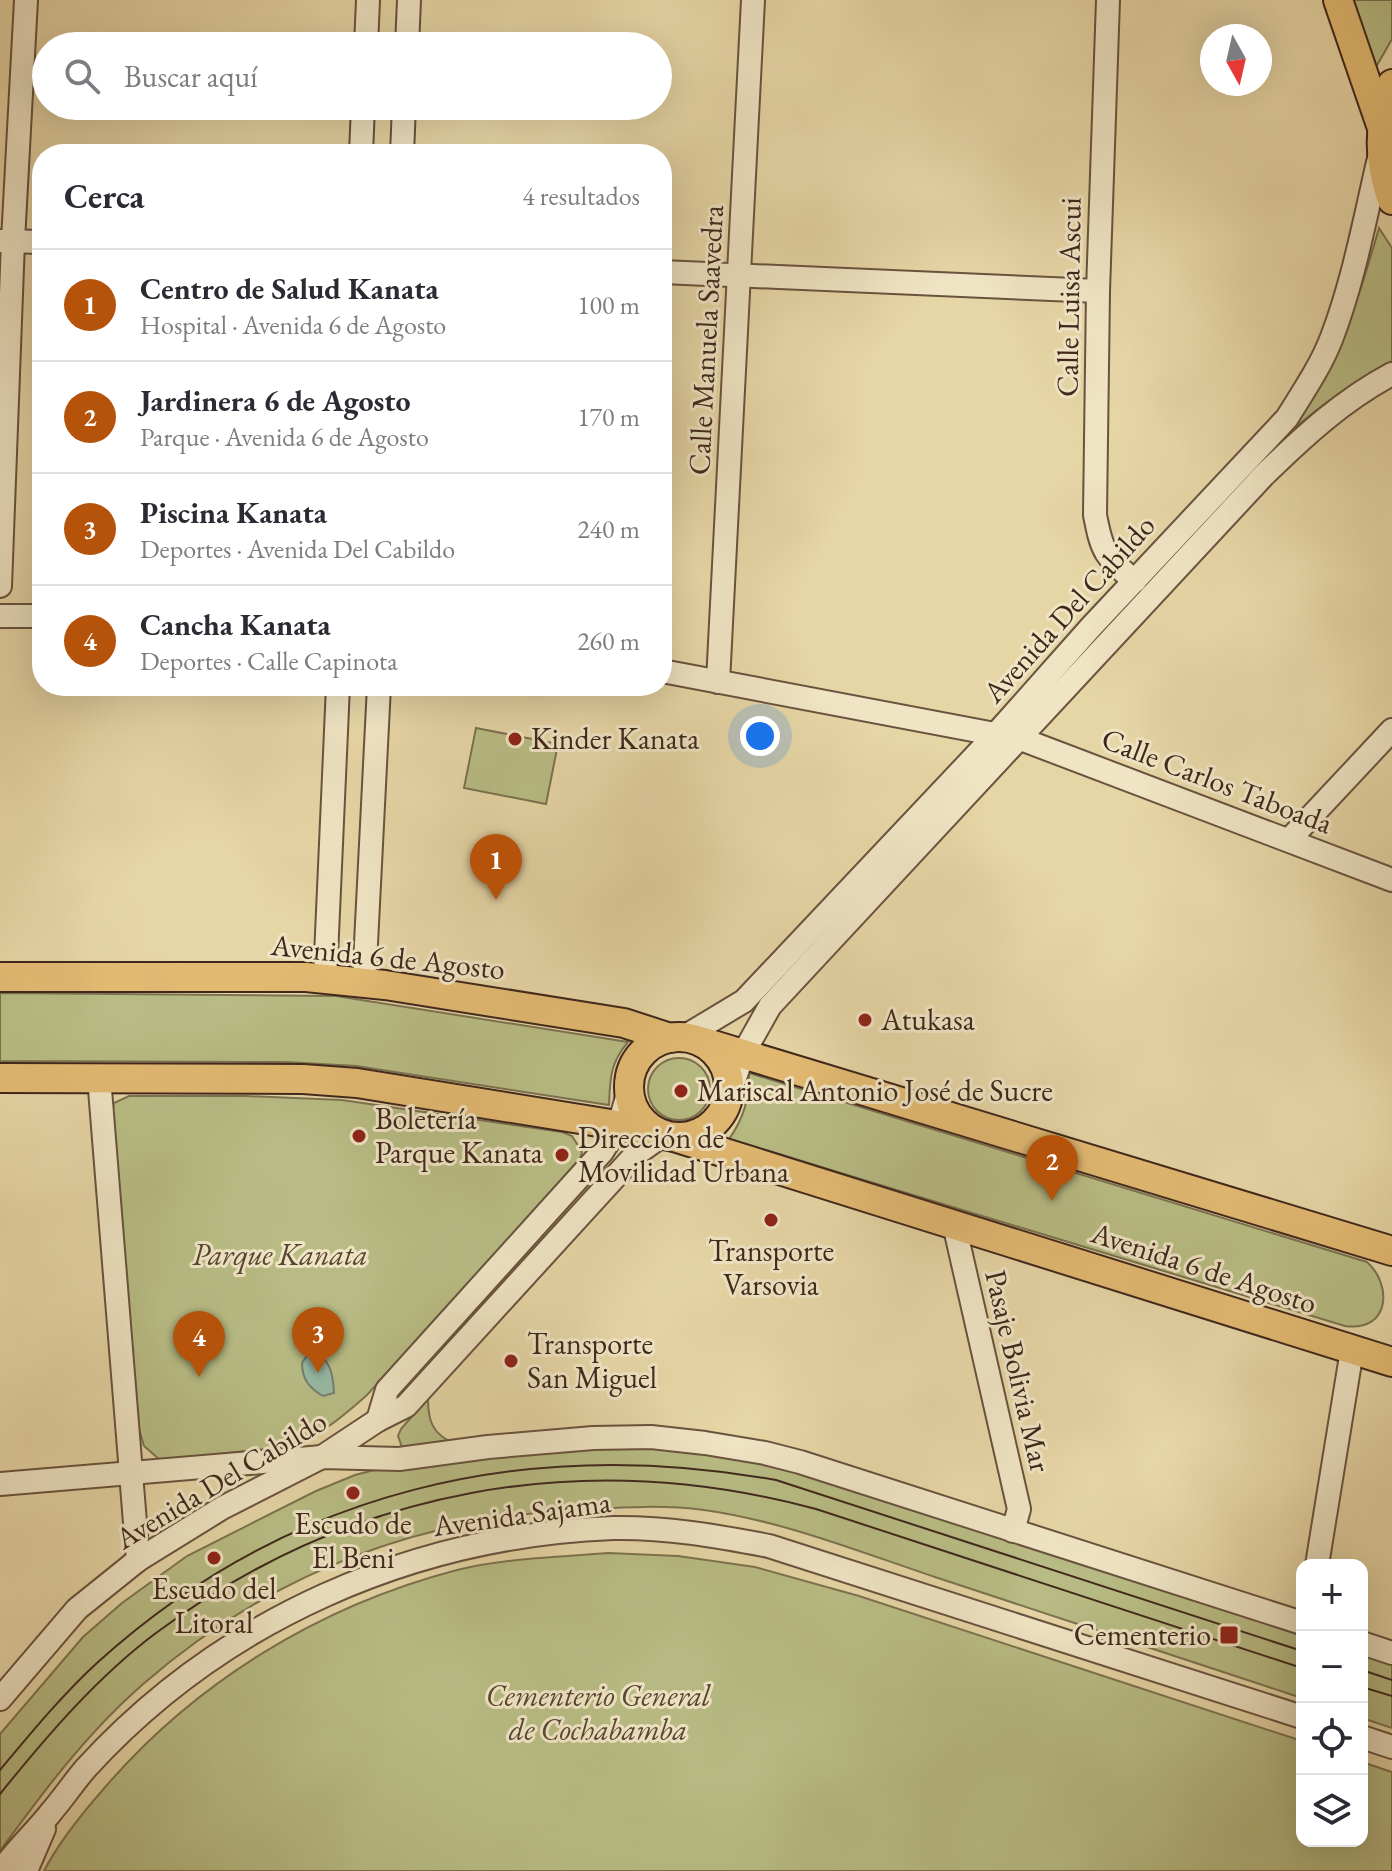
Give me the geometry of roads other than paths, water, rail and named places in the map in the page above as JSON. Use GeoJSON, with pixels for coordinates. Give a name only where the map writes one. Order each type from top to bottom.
{"type":"FeatureCollection","features":[{"type":"Feature","properties":{"kind":"main road"},"geometry":{"type":"LineString","coordinates":[[1338,0],[1382,136],[1386,182],[1392,200]]}},
{"type":"Feature","properties":{"kind":"main road"},"geometry":{"type":"LineString","coordinates":[[1382,136],[1392,84]]}},
{"type":"Feature","properties":{"kind":"main road","name":"Avenida 6 de Agosto"},"geometry":{"type":"LineString","coordinates":[[0,977],[306,977],[624,1023],[743,1054],[1392,1251]]}},
{"type":"Feature","properties":{"kind":"main road"},"geometry":{"type":"LineString","coordinates":[[685,1039],[714,1051],[724,1065],[729,1082],[727,1102],[721,1114],[705,1130],[688,1136],[664,1134],[640,1120],[632,1106],[630,1073],[638,1057],[651,1046],[685,1039]]}},
{"type":"Feature","properties":{"kind":"main road","name":"Avenida 6 de Agosto"},"geometry":{"type":"LineString","coordinates":[[0,1078],[303,1079],[357,1083],[664,1134],[1352,1350],[1391,1359]]}},
{"type":"Feature","properties":{"kind":"street"},"geometry":{"type":"LineString","coordinates":[[0,586],[6,241],[26,0]]}},
{"type":"Feature","properties":{"kind":"street"},"geometry":{"type":"LineString","coordinates":[[367,32],[368,0]]}},
{"type":"Feature","properties":{"kind":"street"},"geometry":{"type":"LineString","coordinates":[[408,32],[409,0]]}},
{"type":"Feature","properties":{"kind":"street","name":"Calle Manuela Saavedra"},"geometry":{"type":"LineString","coordinates":[[718,682],[753,0]]}},
{"type":"Feature","properties":{"kind":"street","name":"Calle Luisa Ascui"},"geometry":{"type":"LineString","coordinates":[[1108,0],[1098,291],[1095,515],[1101,547],[1113,564],[1135,581]]}},
{"type":"Feature","properties":{"kind":"street"},"geometry":{"type":"LineString","coordinates":[[361,144],[362,120]]}},
{"type":"Feature","properties":{"kind":"street"},"geometry":{"type":"LineString","coordinates":[[402,144],[403,120]]}},
{"type":"Feature","properties":{"kind":"street","name":"Avenida Del Cabildo"},"geometry":{"type":"LineString","coordinates":[[685,1039],[744,1001],[996,734],[1287,418],[1331,340],[1350,283],[1382,136]]}},
{"type":"Feature","properties":{"kind":"street"},"geometry":{"type":"LineString","coordinates":[[6,241],[32,242]]}},
{"type":"Feature","properties":{"kind":"street"},"geometry":{"type":"LineString","coordinates":[[672,273],[1098,291]]}},
{"type":"Feature","properties":{"kind":"street","name":"Avenida Del Cabildo"},"geometry":{"type":"LineString","coordinates":[[727,1102],[743,1054],[770,1006],[1264,475],[1314,427],[1392,374]]}},
{"type":"Feature","properties":{"kind":"street"},"geometry":{"type":"LineString","coordinates":[[0,616],[32,616]]}},
{"type":"Feature","properties":{"kind":"street","name":"Calle Carlos Taboada"},"geometry":{"type":"LineString","coordinates":[[672,673],[1021,739],[1392,880]]}},
{"type":"Feature","properties":{"kind":"street"},"geometry":{"type":"LineString","coordinates":[[325,979],[338,696]]}},
{"type":"Feature","properties":{"kind":"street"},"geometry":{"type":"LineString","coordinates":[[364,983],[378,696]]}},
{"type":"Feature","properties":{"kind":"street"},"geometry":{"type":"LineString","coordinates":[[1289,840],[1392,730]]}},
{"type":"Feature","properties":{"kind":"street"},"geometry":{"type":"LineString","coordinates":[[99,1077],[138,1560]]}},
{"type":"Feature","properties":{"kind":"street"},"geometry":{"type":"LineString","coordinates":[[378,1420],[387,1390],[602,1152],[619,1125],[629,1090]]}},
{"type":"Feature","properties":{"kind":"street","name":"Avenida Del Cabildo"},"geometry":{"type":"LineString","coordinates":[[0,1699],[77,1609],[138,1560],[222,1508],[322,1457],[378,1420],[406,1406],[636,1154],[664,1134]]}},
{"type":"Feature","properties":{"kind":"street","name":"Pasaje Bolivia Mar"},"geometry":{"type":"LineString","coordinates":[[954,1224],[1019,1509],[1013,1531]]}},
{"type":"Feature","properties":{"kind":"street"},"geometry":{"type":"LineString","coordinates":[[1318,1559],[1352,1350]]}},
{"type":"Feature","properties":{"kind":"street"},"geometry":{"type":"LineString","coordinates":[[0,1484],[322,1457],[399,1459],[488,1447],[593,1438],[651,1437],[765,1453],[800,1462],[1296,1621]]}},
{"type":"Feature","properties":{"kind":"street","name":"Avenida Sajama"},"geometry":{"type":"LineString","coordinates":[[1,1871],[85,1769],[130,1724],[224,1650],[320,1595],[370,1574],[459,1549],[549,1534],[613,1528],[695,1532],[769,1546],[1296,1715]]}},
{"type":"Feature","properties":{"kind":"street"},"geometry":{"type":"LineString","coordinates":[[1368,1645],[1392,1653]]}},
{"type":"Feature","properties":{"kind":"street"},"geometry":{"type":"LineString","coordinates":[[1368,1739],[1392,1747]]}},
{"type":"Feature","properties":{"kind":"street","name":"Avenida Sajama"},"geometry":{"type":"LineString","coordinates":[[26,1871],[51,1813]]}},
{"type":"Feature","properties":{"kind":"tram line"},"geometry":{"type":"LineString","coordinates":[[0,1770],[59,1701],[98,1662],[171,1603],[249,1555],[330,1517],[414,1490],[502,1472],[591,1465],[683,1468],[776,1480],[1296,1649]]}},
{"type":"Feature","properties":{"kind":"tram line"},"geometry":{"type":"LineString","coordinates":[[0,1794],[54,1730],[113,1669],[156,1633],[231,1583],[308,1544],[389,1513],[471,1493],[556,1482],[642,1481],[728,1490],[816,1509],[1296,1666]]}},
{"type":"Feature","properties":{"kind":"tram line"},"geometry":{"type":"LineString","coordinates":[[1368,1672],[1392,1680]]}},
{"type":"Feature","properties":{"kind":"tram line"},"geometry":{"type":"LineString","coordinates":[[1368,1689],[1392,1696]]}},
{"type":"Feature","properties":{"kind":"place","name":"Kinder Kanata"},"geometry":{"type":"Point","coordinates":[515,739]}},
{"type":"Feature","properties":{"kind":"place","name":"Centro de Salud Kanata"},"geometry":{"type":"Point","coordinates":[496,900]}},
{"type":"Feature","properties":{"kind":"place","name":"Atukasa"},"geometry":{"type":"Point","coordinates":[865,1020]}},
{"type":"Feature","properties":{"kind":"place","name":"Mariscal Antonio José de Sucre"},"geometry":{"type":"Point","coordinates":[681,1091]}},
{"type":"Feature","properties":{"kind":"place","name":"Boletería Parque Kanata"},"geometry":{"type":"Point","coordinates":[359,1136]}},
{"type":"Feature","properties":{"kind":"place","name":"Dirección de Movilidad Urbana"},"geometry":{"type":"Point","coordinates":[562,1155]}},
{"type":"Feature","properties":{"kind":"place","name":"Jardinera 6 de Agosto"},"geometry":{"type":"Point","coordinates":[1052,1201]}},
{"type":"Feature","properties":{"kind":"place","name":"Transporte Varsovia"},"geometry":{"type":"Point","coordinates":[771,1220]}},
{"type":"Feature","properties":{"kind":"place","name":"Transporte San Miguel"},"geometry":{"type":"Point","coordinates":[511,1361]}},
{"type":"Feature","properties":{"kind":"place","name":"Piscina Kanata"},"geometry":{"type":"Point","coordinates":[318,1373]}},
{"type":"Feature","properties":{"kind":"place","name":"Cancha Kanata"},"geometry":{"type":"Point","coordinates":[199,1377]}},
{"type":"Feature","properties":{"kind":"place","name":"Escudo de El Beni"},"geometry":{"type":"Point","coordinates":[353,1493]}},
{"type":"Feature","properties":{"kind":"place","name":"Escudo del Litoral"},"geometry":{"type":"Point","coordinates":[214,1558]}},
{"type":"Feature","properties":{"kind":"place","name":"Cementerio"},"geometry":{"type":"Point","coordinates":[1229,1635]}},
{"type":"Feature","properties":{"kind":"park label","name":"Parque Kanata"},"geometry":{"type":"Point","coordinates":[280,1255]}},
{"type":"Feature","properties":{"kind":"park label","name":"Cementerio General de Cochabamba"},"geometry":{"type":"Point","coordinates":[598,1713]}}]}
